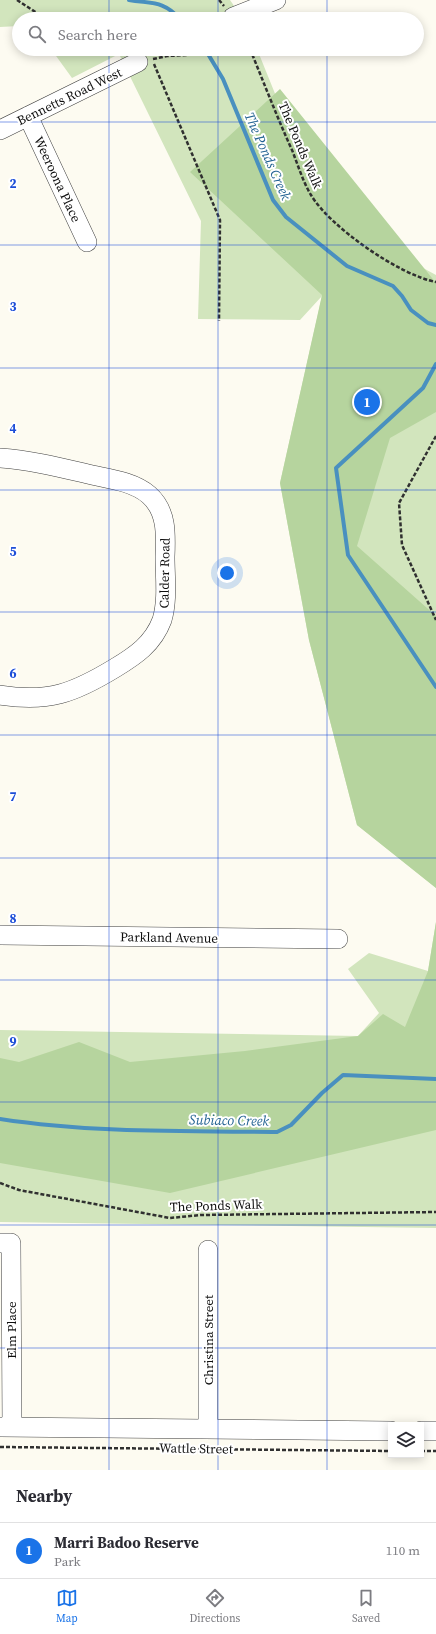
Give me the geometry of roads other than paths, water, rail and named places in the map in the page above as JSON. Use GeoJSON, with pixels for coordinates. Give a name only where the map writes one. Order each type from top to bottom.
{"type":"FeatureCollection","features":[{"type":"Feature","properties":{"kind":"street"},"geometry":{"type":"LineString","coordinates":[[246,12],[276,0]]}},
{"type":"Feature","properties":{"kind":"street","name":"Bennetts Road West"},"geometry":{"type":"LineString","coordinates":[[0,130],[146,59]]}},
{"type":"Feature","properties":{"kind":"street","name":"Weeroona Place"},"geometry":{"type":"LineString","coordinates":[[28,116],[87,242]]}},
{"type":"Feature","properties":{"kind":"street","name":"Calder Road"},"geometry":{"type":"LineString","coordinates":[[0,458],[53,466],[119,481],[139,488],[148,494],[160,509],[164,519],[166,542],[165,609],[158,629],[143,649],[126,662],[77,689],[40,697],[26,698],[0,695]]}},
{"type":"Feature","properties":{"kind":"street","name":"Parkland Avenue"},"geometry":{"type":"LineString","coordinates":[[0,935],[338,939]]}},
{"type":"Feature","properties":{"kind":"street","name":"Elm Place"},"geometry":{"type":"LineString","coordinates":[[0,1243],[11,1243],[6,1427]]}},
{"type":"Feature","properties":{"kind":"street","name":"Christina Street"},"geometry":{"type":"LineString","coordinates":[[208,1250],[208,1429]]}},
{"type":"Feature","properties":{"kind":"street","name":"Wattle Street"},"geometry":{"type":"LineString","coordinates":[[6,1427],[388,1431]]}},
{"type":"Feature","properties":{"kind":"street"},"geometry":{"type":"LineString","coordinates":[[424,1431],[436,1431]]}},
{"type":"Feature","properties":{"kind":"waterway","name":"The Ponds Creek"},"geometry":{"type":"LineString","coordinates":[[129,0],[157,4],[172,12]]}},
{"type":"Feature","properties":{"kind":"waterway","name":"The Ponds Creek"},"geometry":{"type":"LineString","coordinates":[[209,56],[223,79],[273,200],[286,217],[347,266],[393,286],[411,310],[428,323],[436,325]]}},
{"type":"Feature","properties":{"kind":"waterway"},"geometry":{"type":"LineString","coordinates":[[436,364],[423,388],[336,468],[348,555],[436,687]]}},
{"type":"Feature","properties":{"kind":"waterway","name":"Subiaco Creek"},"geometry":{"type":"LineString","coordinates":[[0,1119],[34,1124],[103,1129],[277,1132],[291,1125],[322,1093],[343,1075],[436,1079]]}},
{"type":"Feature","properties":{"kind":"place","name":"Marri Badoo Reserve"},"geometry":{"type":"Point","coordinates":[367,402]}}]}
